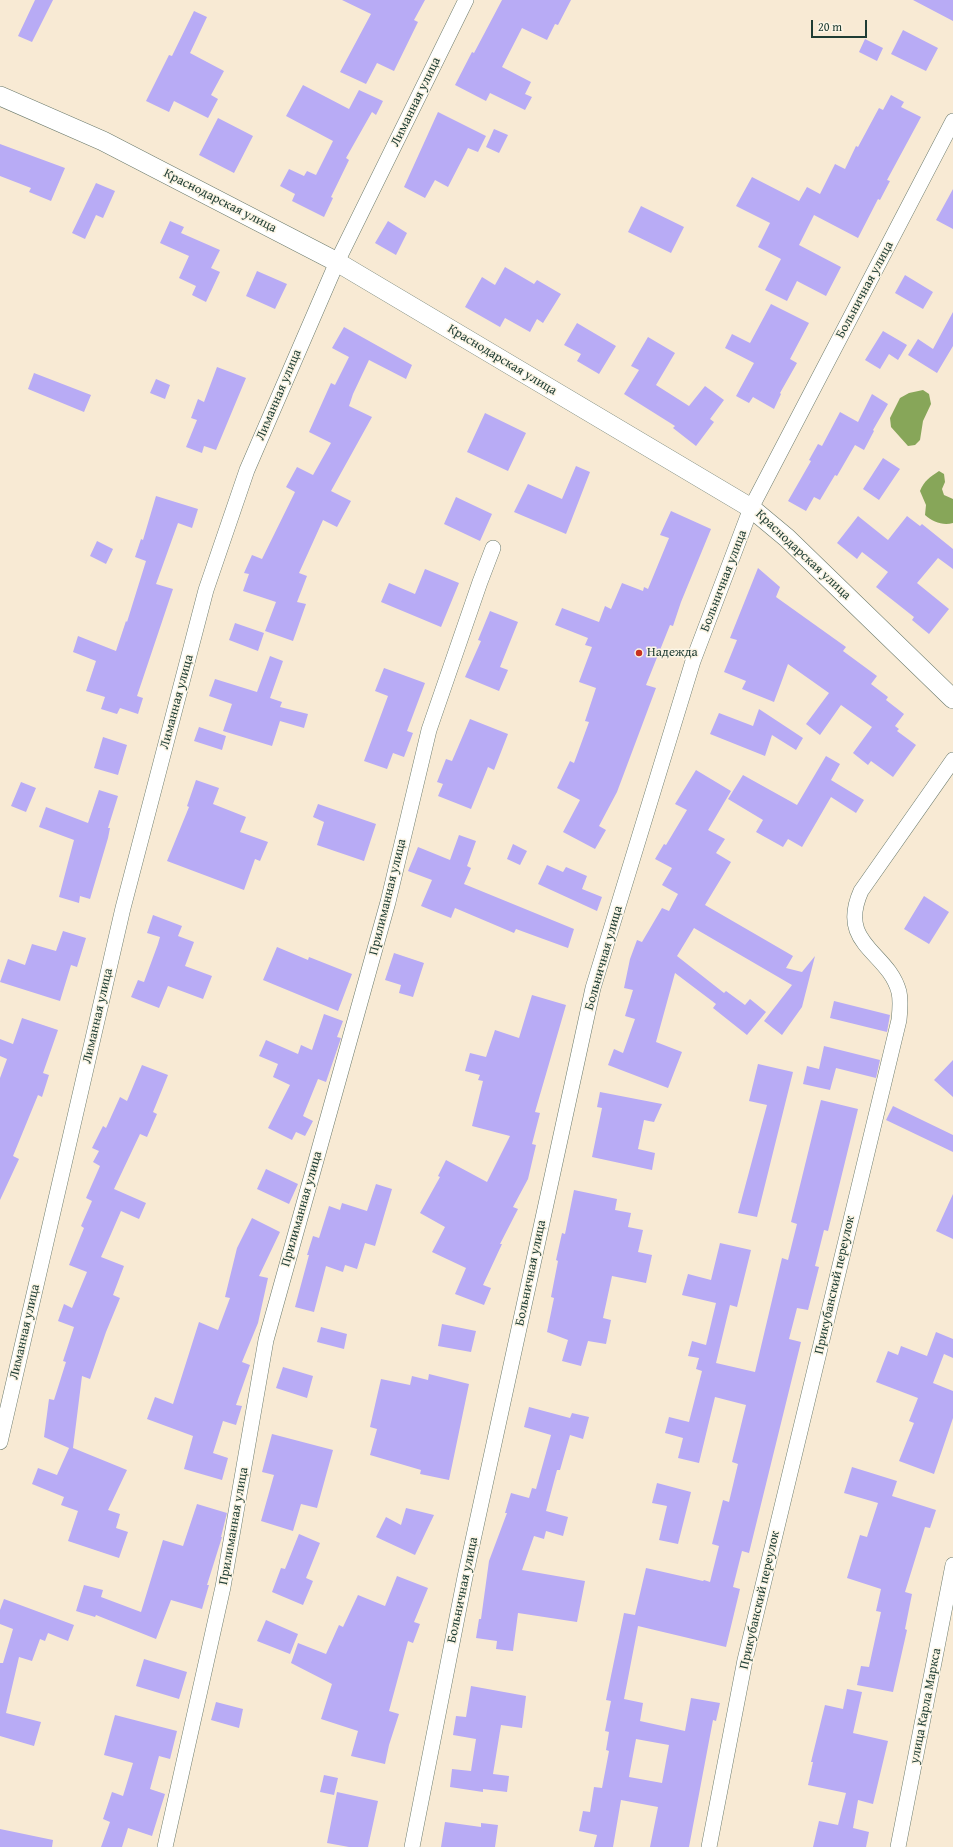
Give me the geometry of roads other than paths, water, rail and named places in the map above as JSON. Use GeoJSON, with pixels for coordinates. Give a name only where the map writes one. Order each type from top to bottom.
{"type":"FeatureCollection","features":[{"type":"Feature","properties":{"kind":"street","name":"Лиманная улица"},"geometry":{"type":"LineString","coordinates":[[0,1442],[123,908],[206,590],[247,470],[337,262],[466,0]]}},
{"type":"Feature","properties":{"kind":"street","name":"Краснодарская улица"},"geometry":{"type":"LineString","coordinates":[[0,96],[104,141],[337,262],[751,508],[787,538],[953,699]]}},
{"type":"Feature","properties":{"kind":"street","name":"Больничная улица"},"geometry":{"type":"LineString","coordinates":[[412,1847],[465,1577],[593,988],[693,661],[751,508],[953,121]]}},
{"type":"Feature","properties":{"kind":"street","name":"Прилиманная улица"},"geometry":{"type":"LineString","coordinates":[[166,1847],[223,1587],[266,1340],[388,902],[429,730],[493,548]]}},
{"type":"Feature","properties":{"kind":"street","name":"Прикубанский переулок"},"geometry":{"type":"LineString","coordinates":[[709,1847],[745,1660],[899,1020],[899,992],[888,972],[862,942],[855,921],[856,905],[861,891],[953,760]]}},
{"type":"Feature","properties":{"kind":"street","name":"улица Карла Маркса"},"geometry":{"type":"LineString","coordinates":[[898,1847],[953,1565]]}},
{"type":"Feature","properties":{"kind":"place","name":"Надежда"},"geometry":{"type":"Point","coordinates":[639,653]}}]}
